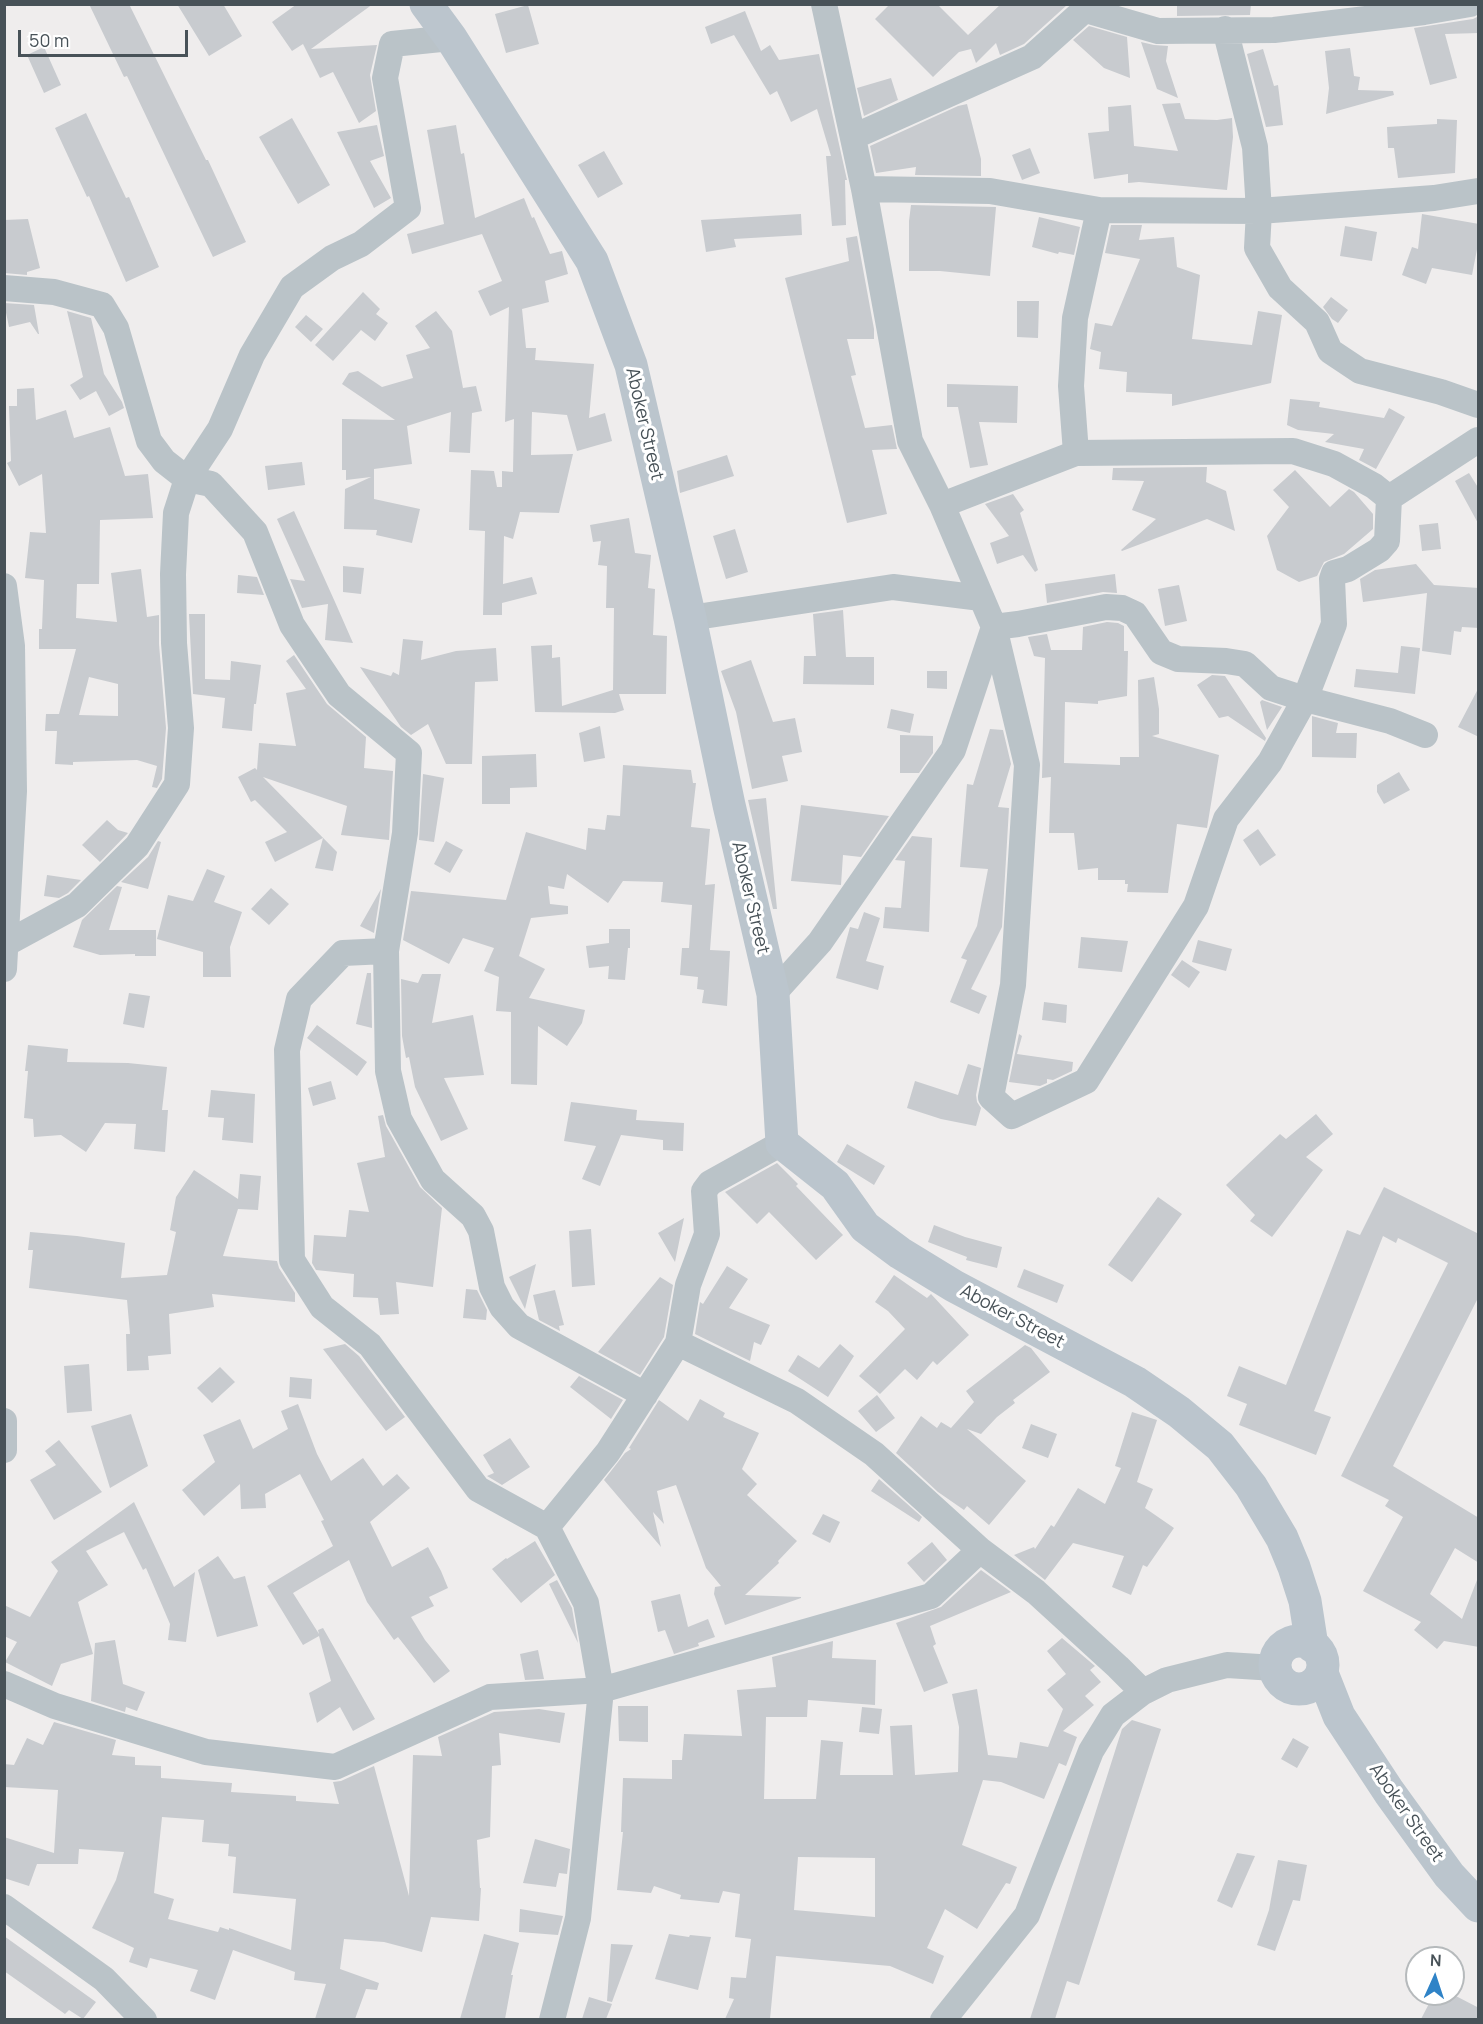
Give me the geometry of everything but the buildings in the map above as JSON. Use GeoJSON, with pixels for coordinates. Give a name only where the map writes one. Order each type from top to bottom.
{"type":"FeatureCollection","features":[{"type":"Feature","properties":{"kind":"main road","name":"Aboker Street"},"geometry":{"type":"LineString","coordinates":[[426,4],[451,38],[592,261],[631,364],[773,994],[782,1143],[835,1185],[865,1227],[900,1253],[954,1286],[1134,1382],[1179,1412],[1220,1446],[1251,1486],[1282,1538],[1294,1567],[1305,1601],[1299,1664],[1339,1716],[1389,1792],[1449,1875],[1479,1906]]}},
{"type":"Feature","properties":{"kind":"street"},"geometry":{"type":"LineString","coordinates":[[824,4],[864,189],[910,441],[942,505],[994,627],[1027,765],[1013,985],[991,1097],[1012,1116],[1086,1081],[1196,906],[1226,819],[1270,762],[1305,699],[1334,624],[1332,579],[1334,573],[1348,569],[1379,550],[1387,541],[1389,498]]}},
{"type":"Feature","properties":{"kind":"street"},"geometry":{"type":"LineString","coordinates":[[853,137],[1032,57],[1086,6],[1158,31],[1274,30],[1424,12],[1470,4]]}},
{"type":"Feature","properties":{"kind":"street"},"geometry":{"type":"LineString","coordinates":[[1225,29],[1255,147],[1260,211],[1257,248],[1280,288],[1317,322],[1330,351],[1360,371],[1441,392],[1479,405]]}},
{"type":"Feature","properties":{"kind":"street"},"geometry":{"type":"LineString","coordinates":[[7,944],[77,905],[137,846],[177,784],[182,728],[174,643],[173,574],[176,513],[187,479],[220,429],[252,355],[292,287],[332,258],[361,244],[408,208],[385,78],[392,44],[451,38]]}},
{"type":"Feature","properties":{"kind":"street"},"geometry":{"type":"LineString","coordinates":[[864,189],[990,191],[1099,210],[1260,211],[1434,198],[1479,191]]}},
{"type":"Feature","properties":{"kind":"street"},"geometry":{"type":"LineString","coordinates":[[1076,453],[1071,386],[1075,318],[1099,210]]}},
{"type":"Feature","properties":{"kind":"street"},"geometry":{"type":"LineString","coordinates":[[4,288],[54,292],[102,305],[116,328],[149,441],[164,461],[187,479],[211,484],[255,532],[292,625],[339,695],[409,753],[405,833],[386,951],[388,1071],[399,1119],[433,1180],[473,1216],[481,1231],[492,1287],[502,1307],[519,1326],[645,1395]]}},
{"type":"Feature","properties":{"kind":"street"},"geometry":{"type":"LineString","coordinates":[[1389,498],[1479,440]]}},
{"type":"Feature","properties":{"kind":"street"},"geometry":{"type":"LineString","coordinates":[[942,505],[1076,453],[1293,451],[1334,464],[1374,486],[1389,498]]}},
{"type":"Feature","properties":{"kind":"street"},"geometry":{"type":"LineString","coordinates":[[4,585],[12,646],[14,791],[8,829],[7,944],[4,969]]}},
{"type":"Feature","properties":{"kind":"street"},"geometry":{"type":"LineString","coordinates":[[690,618],[893,586],[981,597]]}},
{"type":"Feature","properties":{"kind":"street"},"geometry":{"type":"LineString","coordinates":[[994,627],[1106,607],[1122,608],[1135,614],[1161,652],[1178,659],[1245,664],[1271,688],[1390,721],[1425,735]]}},
{"type":"Feature","properties":{"kind":"street"},"geometry":{"type":"LineString","coordinates":[[773,994],[820,942],[953,750],[994,627]]}},
{"type":"Feature","properties":{"kind":"street"},"geometry":{"type":"LineString","coordinates":[[386,951],[343,953],[299,999],[287,1050],[292,1260],[322,1307],[370,1345],[478,1489],[547,1527],[586,1603],[601,1690],[578,1918],[552,2019]]}},
{"type":"Feature","properties":{"kind":"street"},"geometry":{"type":"LineString","coordinates":[[547,1527],[608,1452],[678,1343],[688,1285],[707,1234],[704,1191],[710,1183],[782,1143]]}},
{"type":"Feature","properties":{"kind":"street"},"geometry":{"type":"LineString","coordinates":[[678,1343],[797,1401],[874,1454],[980,1550],[1036,1592],[1118,1666],[1143,1692]]}},
{"type":"Feature","properties":{"kind":"street"},"geometry":{"type":"LineString","coordinates":[[4,1421],[4,1450]]}},
{"type":"Feature","properties":{"kind":"street"},"geometry":{"type":"LineString","coordinates":[[4,1684],[55,1706],[206,1752],[334,1767],[490,1697],[601,1690],[931,1596],[980,1550]]}},
{"type":"Feature","properties":{"kind":"street"},"geometry":{"type":"LineString","coordinates":[[943,2019],[1027,1915],[1091,1750],[1113,1715],[1143,1692],[1167,1680],[1200,1670],[1227,1665],[1299,1664]]}},
{"type":"Feature","properties":{"kind":"street"},"geometry":{"type":"LineString","coordinates":[[4,1907],[104,1979],[144,2019]]}}]}
